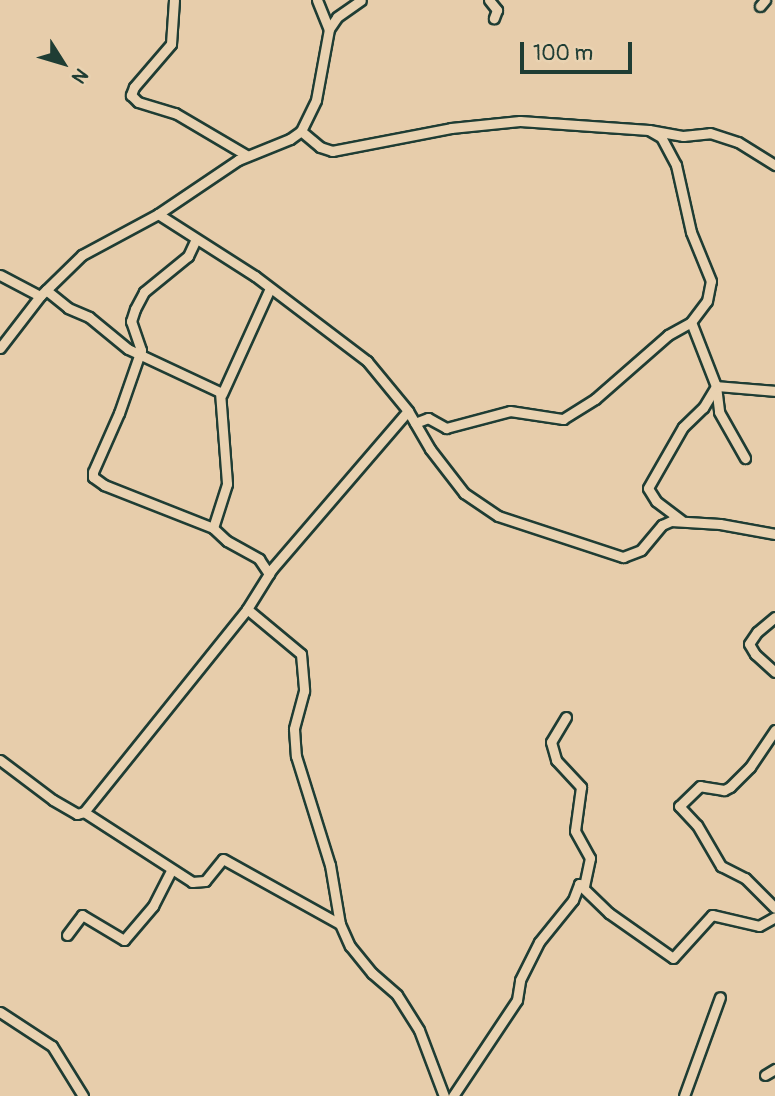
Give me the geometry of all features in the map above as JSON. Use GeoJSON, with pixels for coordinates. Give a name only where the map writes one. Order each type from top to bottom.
{"type":"FeatureCollection","features":[{"type":"Feature","properties":{"kind":"street"},"geometry":{"type":"LineString","coordinates":[[174,0],[171,44],[131,95],[138,102],[175,113],[246,155]]}},
{"type":"Feature","properties":{"kind":"street"},"geometry":{"type":"LineString","coordinates":[[317,0],[329,29]]}},
{"type":"Feature","properties":{"kind":"street"},"geometry":{"type":"LineString","coordinates":[[0,348],[43,293],[82,255],[158,214],[246,155],[290,139],[301,131],[316,100],[329,29],[337,17],[361,0]]}},
{"type":"Feature","properties":{"kind":"street"},"geometry":{"type":"LineString","coordinates":[[489,0],[497,10],[494,18]]}},
{"type":"Feature","properties":{"kind":"street"},"geometry":{"type":"LineString","coordinates":[[301,131],[320,147],[332,151],[488,122],[561,122],[649,130],[674,135],[724,135],[775,165]]}},
{"type":"Feature","properties":{"kind":"street"},"geometry":{"type":"LineString","coordinates":[[415,423],[428,418],[446,428],[510,411],[563,419],[595,399],[668,335],[691,322],[708,301],[711,281],[691,232],[676,165],[661,136],[649,130]]}},
{"type":"Feature","properties":{"kind":"street"},"geometry":{"type":"LineString","coordinates":[[158,214],[270,288],[367,361],[408,411],[464,493],[480,507],[527,528],[623,556],[641,550],[662,525],[681,520],[775,534]]}},
{"type":"Feature","properties":{"kind":"street"},"geometry":{"type":"LineString","coordinates":[[196,239],[188,256],[150,286],[135,309],[131,321],[140,341],[138,354],[112,430],[96,460],[93,477],[146,504],[213,528],[227,541],[259,559],[269,574]]}},
{"type":"Feature","properties":{"kind":"street"},"geometry":{"type":"LineString","coordinates":[[0,275],[89,317],[121,345],[222,394]]}},
{"type":"Feature","properties":{"kind":"street"},"geometry":{"type":"LineString","coordinates":[[213,528],[227,484],[221,434],[222,394],[270,288]]}},
{"type":"Feature","properties":{"kind":"street"},"geometry":{"type":"LineString","coordinates":[[691,322],[716,386],[719,412],[745,458]]}},
{"type":"Feature","properties":{"kind":"street"},"geometry":{"type":"LineString","coordinates":[[716,386],[775,391]]}},
{"type":"Feature","properties":{"kind":"street"},"geometry":{"type":"LineString","coordinates":[[681,520],[656,501],[649,492],[649,484],[683,427],[703,408],[716,386]]}},
{"type":"Feature","properties":{"kind":"street"},"geometry":{"type":"LineString","coordinates":[[84,812],[247,609],[269,574],[408,411]]}},
{"type":"Feature","properties":{"kind":"street"},"geometry":{"type":"LineString","coordinates":[[247,609],[301,654],[304,691],[294,729],[296,756],[330,865],[340,924],[350,946],[372,973],[397,995],[419,1030],[444,1096]]}},
{"type":"Feature","properties":{"kind":"street"},"geometry":{"type":"LineString","coordinates":[[775,617],[757,632],[749,644],[755,654],[775,672]]}},
{"type":"Feature","properties":{"kind":"street"},"geometry":{"type":"LineString","coordinates":[[565,717],[551,742],[556,760],[581,787],[575,831],[590,858],[583,886]]}},
{"type":"Feature","properties":{"kind":"street"},"geometry":{"type":"LineString","coordinates":[[775,730],[750,767],[730,787],[724,790],[700,786],[680,806],[697,825],[721,866],[745,877],[775,908]]}},
{"type":"Feature","properties":{"kind":"street"},"geometry":{"type":"LineString","coordinates":[[0,760],[73,812],[84,812],[171,871],[192,882],[200,883],[210,877],[223,859],[340,924]]}},
{"type":"Feature","properties":{"kind":"street"},"geometry":{"type":"LineString","coordinates":[[67,935],[82,915],[124,940],[153,905],[171,871]]}},
{"type":"Feature","properties":{"kind":"street"},"geometry":{"type":"LineString","coordinates":[[453,1096],[517,1000],[520,980],[539,942],[573,900],[578,885],[583,886],[609,913],[673,958],[712,915],[759,926],[775,916]]}},
{"type":"Feature","properties":{"kind":"street"},"geometry":{"type":"LineString","coordinates":[[684,1096],[719,997]]}},
{"type":"Feature","properties":{"kind":"street"},"geometry":{"type":"LineString","coordinates":[[0,1012],[52,1046],[83,1096]]}},
{"type":"Feature","properties":{"kind":"street"},"geometry":{"type":"LineString","coordinates":[[765,1075],[775,1069]]}}]}
